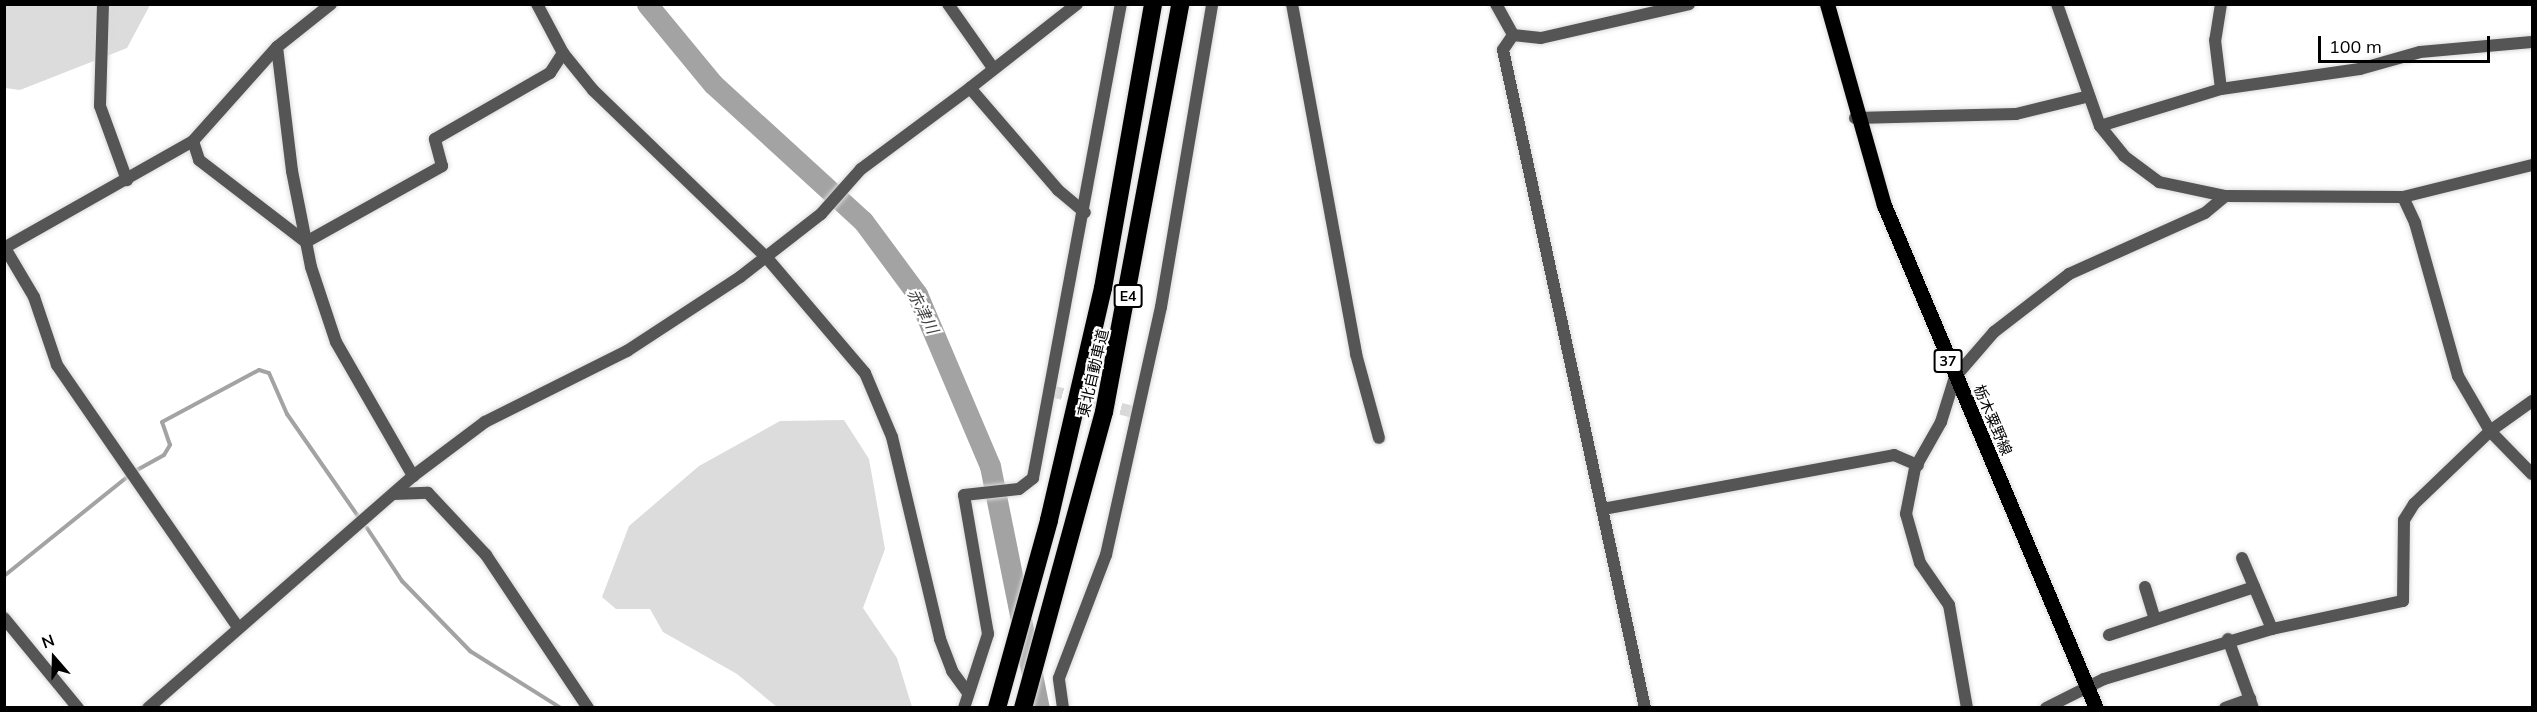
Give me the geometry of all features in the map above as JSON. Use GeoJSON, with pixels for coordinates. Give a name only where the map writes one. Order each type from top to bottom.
{"type":"FeatureCollection","features":[{"type":"Feature","properties":{"kind":"highway","name":"東北自動車道"},"geometry":{"type":"LineString","coordinates":[[997,708],[1049,520],[1103,288],[1153,4]]}},
{"type":"Feature","properties":{"kind":"highway","name":"東北自動車道"},"geometry":{"type":"LineString","coordinates":[[1023,708],[1059,584],[1130,289],[1180,4]]}},
{"type":"Feature","properties":{"kind":"main road","name":"栃木粟野線"},"geometry":{"type":"LineString","coordinates":[[1827,4],[1856,118],[1884,205],[2096,708]]}},
{"type":"Feature","properties":{"kind":"street"},"geometry":{"type":"LineString","coordinates":[[103,4],[100,106],[127,180]]}},
{"type":"Feature","properties":{"kind":"street"},"geometry":{"type":"LineString","coordinates":[[237,626],[57,365],[34,297],[5,248],[193,141],[277,46],[332,4]]}},
{"type":"Feature","properties":{"kind":"street"},"geometry":{"type":"LineString","coordinates":[[537,4],[563,53],[593,90],[767,258],[843,345],[879,401],[921,544],[940,639],[951,671],[969,693]]}},
{"type":"Feature","properties":{"kind":"street"},"geometry":{"type":"LineString","coordinates":[[948,4],[993,68]]}},
{"type":"Feature","properties":{"kind":"street"},"geometry":{"type":"LineString","coordinates":[[148,708],[237,626],[413,476],[485,422],[627,351],[767,258],[826,209],[858,172],[1077,4]]}},
{"type":"Feature","properties":{"kind":"street"},"geometry":{"type":"LineString","coordinates":[[964,708],[988,634],[964,495],[1019,489],[1033,478],[1085,213],[1121,4]]}},
{"type":"Feature","properties":{"kind":"street"},"geometry":{"type":"LineString","coordinates":[[1063,708],[1059,678],[1106,555],[1161,307],[1212,4]]}},
{"type":"Feature","properties":{"kind":"street"},"geometry":{"type":"LineString","coordinates":[[1292,4],[1356,354],[1379,438]]}},
{"type":"Feature","properties":{"kind":"street"},"geometry":{"type":"LineString","coordinates":[[1496,4],[1513,35]]}},
{"type":"Feature","properties":{"kind":"street"},"geometry":{"type":"LineString","coordinates":[[1513,35],[1541,39],[1689,4]]}},
{"type":"Feature","properties":{"kind":"street"},"geometry":{"type":"LineString","coordinates":[[2058,4],[2086,97],[2100,126],[2124,156],[2159,182],[2225,196],[2403,197],[2532,165]]}},
{"type":"Feature","properties":{"kind":"street"},"geometry":{"type":"LineString","coordinates":[[2221,4],[2215,40],[2221,89]]}},
{"type":"Feature","properties":{"kind":"street"},"geometry":{"type":"LineString","coordinates":[[1513,35],[1503,50],[1645,708]]}},
{"type":"Feature","properties":{"kind":"street"},"geometry":{"type":"LineString","coordinates":[[2100,126],[2221,89],[2360,69],[2420,52],[2532,42]]}},
{"type":"Feature","properties":{"kind":"street"},"geometry":{"type":"LineString","coordinates":[[277,46],[306,242],[336,342],[413,476]]}},
{"type":"Feature","properties":{"kind":"street"},"geometry":{"type":"LineString","coordinates":[[306,242],[442,166],[435,139],[550,73],[563,53]]}},
{"type":"Feature","properties":{"kind":"street"},"geometry":{"type":"LineString","coordinates":[[970,88],[1058,190],[1085,213]]}},
{"type":"Feature","properties":{"kind":"street"},"geometry":{"type":"LineString","coordinates":[[1856,118],[2016,114],[2086,97]]}},
{"type":"Feature","properties":{"kind":"street"},"geometry":{"type":"LineString","coordinates":[[193,141],[199,160],[306,242]]}},
{"type":"Feature","properties":{"kind":"street"},"geometry":{"type":"LineString","coordinates":[[1967,708],[1949,605],[1920,563],[1908,526],[1908,492],[1918,465],[1941,422],[1955,377],[1994,332],[2069,274],[2205,213],[2225,196]]}},
{"type":"Feature","properties":{"kind":"street"},"geometry":{"type":"LineString","coordinates":[[2403,197],[2415,223],[2458,376],[2490,431],[2532,474]]}},
{"type":"Feature","properties":{"kind":"street"},"geometry":{"type":"LineString","coordinates":[[2046,708],[2088,688],[2228,639],[2403,601],[2404,520],[2490,431],[2532,400]]}},
{"type":"Feature","properties":{"kind":"street"},"geometry":{"type":"LineString","coordinates":[[1603,509],[1894,455],[1918,465]]}},
{"type":"Feature","properties":{"kind":"street"},"geometry":{"type":"LineString","coordinates":[[393,494],[428,493],[486,555],[588,708]]}},
{"type":"Feature","properties":{"kind":"street"},"geometry":{"type":"LineString","coordinates":[[2242,558],[2272,629]]}},
{"type":"Feature","properties":{"kind":"street"},"geometry":{"type":"LineString","coordinates":[[2145,587],[2155,620]]}},
{"type":"Feature","properties":{"kind":"street"},"geometry":{"type":"LineString","coordinates":[[2109,635],[2254,587]]}},
{"type":"Feature","properties":{"kind":"street"},"geometry":{"type":"LineString","coordinates":[[4,618],[78,708]]}},
{"type":"Feature","properties":{"kind":"street"},"geometry":{"type":"LineString","coordinates":[[2225,708],[2252,703],[2228,639]]}},
{"type":"Feature","properties":{"kind":"shaded area"},"geometry":{"type":"Polygon","coordinates":[[[4,5],[150,5],[127,48],[20,90],[5,88],[4,5]]]}},
{"type":"Feature","properties":{"kind":"shaded area"},"geometry":{"type":"Polygon","coordinates":[[[844,420],[869,459],[885,549],[863,608],[897,658],[912,707],[777,707],[737,674],[663,632],[650,609],[616,609],[602,597],[629,526],[699,466],[780,421],[844,420]]]}},
{"type":"Feature","properties":{"kind":"waterway","name":"赤津川"},"geometry":{"type":"LineString","coordinates":[[647,4],[713,84],[863,221],[917,294],[990,466],[1039,708]]}},
{"type":"Feature","properties":{"kind":"waterway"},"geometry":{"type":"LineString","coordinates":[[137,470],[164,455],[170,445],[162,422],[259,370],[269,373],[287,414],[358,516]]}},
{"type":"Feature","properties":{"kind":"waterway"},"geometry":{"type":"LineString","coordinates":[[4,576],[127,477]]}},
{"type":"Feature","properties":{"kind":"waterway"},"geometry":{"type":"LineString","coordinates":[[367,528],[402,581],[470,651],[561,708]]}},
{"type":"Feature","properties":{"kind":"tunnel"},"geometry":{"type":"LineString","coordinates":[[1051,391],[1137,413]]}}]}
